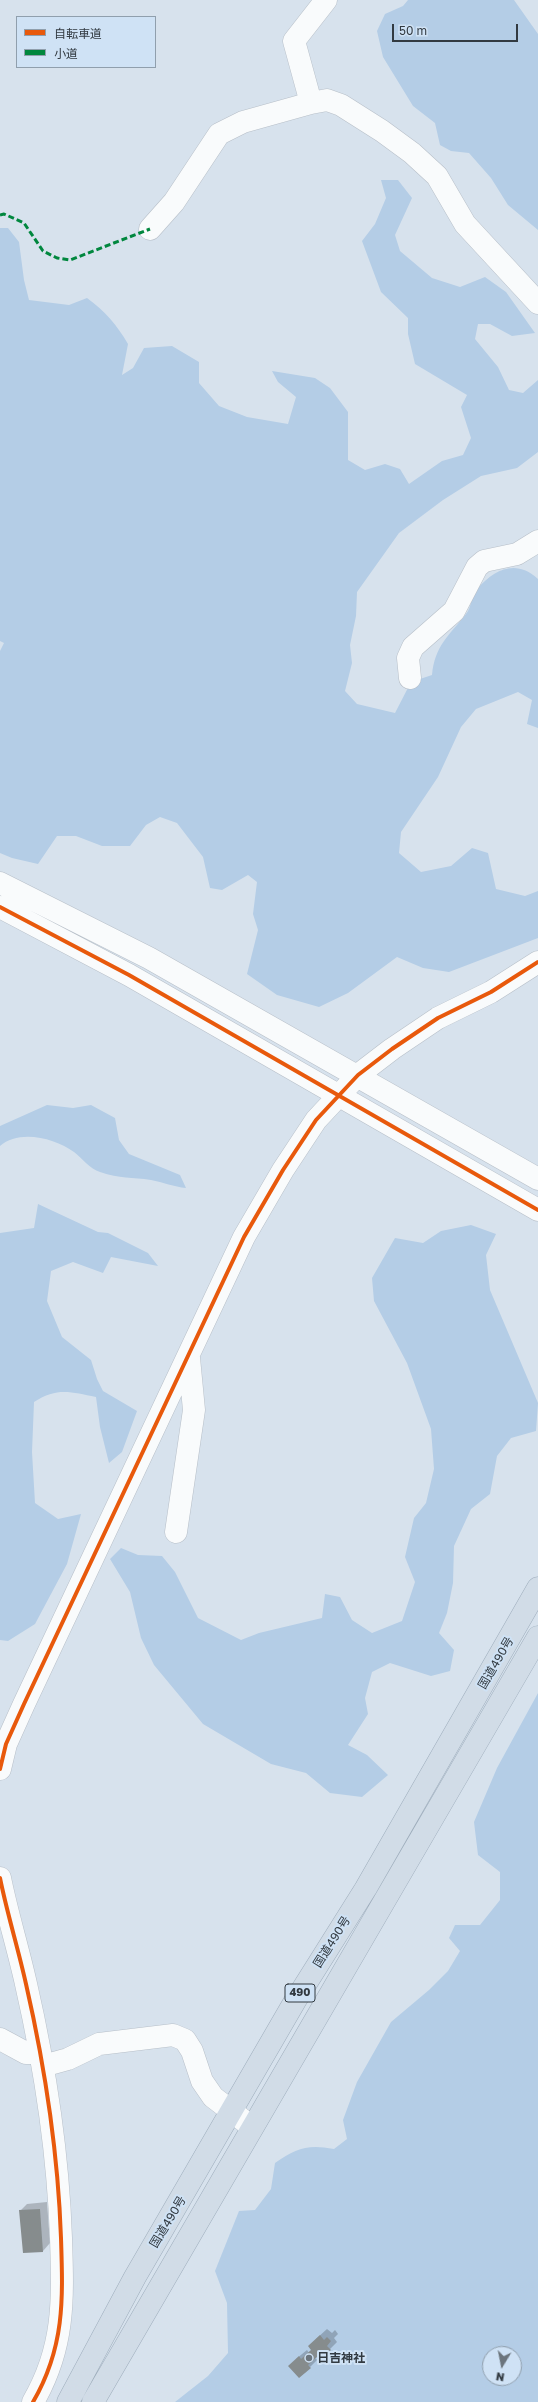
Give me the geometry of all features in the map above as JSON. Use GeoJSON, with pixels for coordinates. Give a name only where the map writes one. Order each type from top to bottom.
{"type":"FeatureCollection","features":[{"type":"Feature","properties":{"kind":"highway","name":"国道490号"},"geometry":{"type":"LineString","coordinates":[[68,2402],[135,2276],[295,2001],[366,1888],[538,1588]]}},
{"type":"Feature","properties":{"kind":"highway","name":"国道490号"},"geometry":{"type":"LineString","coordinates":[[93,2402],[538,1638]]}},
{"type":"Feature","properties":{"kind":"street"},"geometry":{"type":"LineString","coordinates":[[311,103],[294,41],[326,0]]}},
{"type":"Feature","properties":{"kind":"street"},"geometry":{"type":"LineString","coordinates":[[150,229],[174,202],[219,134],[243,122],[327,100],[341,105],[412,153],[437,176],[465,224],[538,303]]}},
{"type":"Feature","properties":{"kind":"street"},"geometry":{"type":"LineString","coordinates":[[410,678],[408,658],[413,647],[454,611],[477,567],[484,561],[517,554],[538,541]]}},
{"type":"Feature","properties":{"kind":"street"},"geometry":{"type":"LineString","coordinates":[[0,883],[149,958],[358,1075],[538,1179]]}},
{"type":"Feature","properties":{"kind":"street"},"geometry":{"type":"LineString","coordinates":[[0,907],[129,975],[337,1096],[538,1210]]}},
{"type":"Feature","properties":{"kind":"street"},"geometry":{"type":"LineString","coordinates":[[0,1769],[6,1744],[27,1697],[244,1238],[316,1120],[358,1075],[438,1018],[491,992],[538,962]]}},
{"type":"Feature","properties":{"kind":"street"},"geometry":{"type":"LineString","coordinates":[[176,1532],[194,1410],[189,1357]]}},
{"type":"Feature","properties":{"kind":"street"},"geometry":{"type":"LineString","coordinates":[[0,1878],[42,2060],[53,2132],[60,2209],[61,2314],[57,2346],[48,2373],[33,2402]]}},
{"type":"Feature","properties":{"kind":"street"},"geometry":{"type":"LineString","coordinates":[[0,2039],[42,2060],[68,2059],[99,2044],[173,2035],[184,2040],[192,2051],[202,2080],[212,2097],[252,2127]]}},
{"type":"Feature","properties":{"kind":"shaded area"},"geometry":{"type":"Polygon","coordinates":[[[408,0],[514,0],[538,34],[538,230],[508,205],[491,178],[469,153],[451,151],[440,145],[435,123],[413,106],[383,57],[377,31],[385,14],[403,6],[408,0]]]}},
{"type":"Feature","properties":{"kind":"shaded area"},"geometry":{"type":"Polygon","coordinates":[[[381,180],[398,180],[412,198],[395,235],[400,251],[432,278],[460,287],[485,277],[506,292],[535,333],[512,336],[490,324],[478,324],[475,339],[498,367],[509,390],[523,393],[538,380],[538,452],[517,468],[481,476],[443,500],[399,533],[357,592],[356,616],[350,645],[352,663],[345,691],[357,704],[395,713],[411,682],[432,675],[436,656],[440,648],[468,611],[475,592],[484,582],[498,572],[514,568],[522,569],[538,579],[538,728],[527,724],[532,700],[518,692],[476,709],[461,727],[438,777],[401,832],[399,853],[421,872],[451,866],[472,848],[488,853],[496,889],[525,896],[538,891],[538,938],[449,972],[423,968],[397,957],[348,993],[319,1007],[277,995],[247,974],[258,930],[253,914],[257,882],[248,875],[222,890],[210,888],[203,857],[177,823],[160,817],[146,825],[130,846],[102,846],[76,836],[57,836],[38,864],[12,858],[0,853],[0,651],[4,643],[0,641],[0,228],[8,228],[19,242],[24,280],[29,300],[69,305],[87,298],[105,313],[115,325],[128,344],[122,375],[133,368],[144,348],[172,346],[199,362],[199,383],[219,406],[247,417],[288,424],[296,397],[278,382],[272,371],[315,378],[330,388],[348,412],[348,460],[365,470],[385,464],[400,469],[409,484],[442,461],[463,455],[471,438],[461,407],[467,395],[415,364],[408,334],[408,318],[381,292],[362,241],[375,224],[386,198],[381,180]]]}},
{"type":"Feature","properties":{"kind":"shaded area"},"geometry":{"type":"Polygon","coordinates":[[[47,1105],[73,1108],[91,1105],[115,1118],[119,1140],[129,1154],[180,1175],[186,1188],[151,1180],[120,1177],[96,1171],[74,1152],[47,1139],[37,1137],[17,1138],[0,1146],[0,1126],[47,1105]]]}},
{"type":"Feature","properties":{"kind":"shaded area"},"geometry":{"type":"Polygon","coordinates":[[[38,1204],[98,1232],[108,1233],[148,1253],[158,1266],[111,1257],[103,1273],[73,1262],[51,1271],[47,1301],[62,1337],[91,1360],[97,1379],[103,1391],[137,1411],[122,1452],[109,1463],[100,1427],[96,1397],[64,1392],[50,1394],[34,1402],[32,1452],[35,1503],[58,1519],[81,1514],[67,1564],[35,1624],[8,1641],[0,1640],[0,1233],[34,1228],[38,1204]]]}},
{"type":"Feature","properties":{"kind":"shaded area"},"geometry":{"type":"Polygon","coordinates":[[[471,1225],[496,1234],[486,1255],[490,1290],[538,1403],[536,1431],[511,1438],[497,1456],[490,1494],[471,1509],[454,1546],[453,1583],[447,1613],[439,1633],[454,1650],[450,1671],[431,1676],[390,1663],[372,1672],[365,1698],[368,1714],[348,1745],[367,1755],[388,1775],[362,1797],[330,1793],[306,1773],[271,1764],[203,1724],[154,1665],[141,1638],[130,1592],[110,1559],[121,1548],[138,1555],[162,1556],[175,1572],[198,1618],[241,1640],[259,1633],[322,1618],[325,1594],[340,1597],[352,1620],[372,1633],[402,1621],[415,1582],[405,1557],[414,1518],[426,1503],[434,1469],[431,1429],[407,1363],[374,1301],[372,1278],[395,1238],[423,1243],[441,1231],[471,1225]]]}},
{"type":"Feature","properties":{"kind":"shaded area"},"geometry":{"type":"Polygon","coordinates":[[[538,1693],[538,2402],[175,2402],[208,2376],[228,2353],[227,2303],[215,2271],[239,2211],[255,2210],[271,2189],[275,2163],[282,2158],[303,2148],[317,2147],[334,2149],[347,2139],[343,2120],[357,2082],[391,2022],[429,1990],[448,1971],[460,1951],[449,1938],[455,1925],[480,1925],[500,1900],[500,1872],[478,1855],[474,1822],[497,1768],[538,1693]]]}},
{"type":"Feature","properties":{"kind":"building"},"geometry":{"type":"Polygon","coordinates":[[[40,2209],[43,2252],[23,2253],[19,2210],[40,2209]]]}},
{"type":"Feature","properties":{"kind":"building","name":"日吉神社"},"geometry":{"type":"Polygon","coordinates":[[[320,2335],[324,2340],[327,2337],[331,2341],[327,2346],[331,2350],[320,2359],[317,2357],[308,2365],[311,2368],[299,2378],[288,2366],[299,2356],[301,2359],[311,2350],[308,2346],[320,2335]]]}},
{"type":"Feature","properties":{"kind":"marked path"},"geometry":{"type":"LineString","coordinates":[[0,215],[4,214],[24,223],[43,251],[57,258],[70,260],[150,229]]}},
{"type":"Feature","properties":{"kind":"cycle path"},"geometry":{"type":"LineString","coordinates":[[0,907],[129,975],[538,1210]]}},
{"type":"Feature","properties":{"kind":"cycle path"},"geometry":{"type":"LineString","coordinates":[[0,1769],[6,1744],[24,1704],[244,1237],[283,1170],[316,1120],[358,1075],[392,1049],[438,1018],[491,992],[538,962]]}},
{"type":"Feature","properties":{"kind":"cycle path"},"geometry":{"type":"LineString","coordinates":[[0,1878],[33,2015],[50,2110],[57,2174],[62,2282],[60,2322],[51,2362],[33,2402]]}},
{"type":"Feature","properties":{"kind":"place","name":"日吉神社"},"geometry":{"type":"Point","coordinates":[309,2358]}}]}
